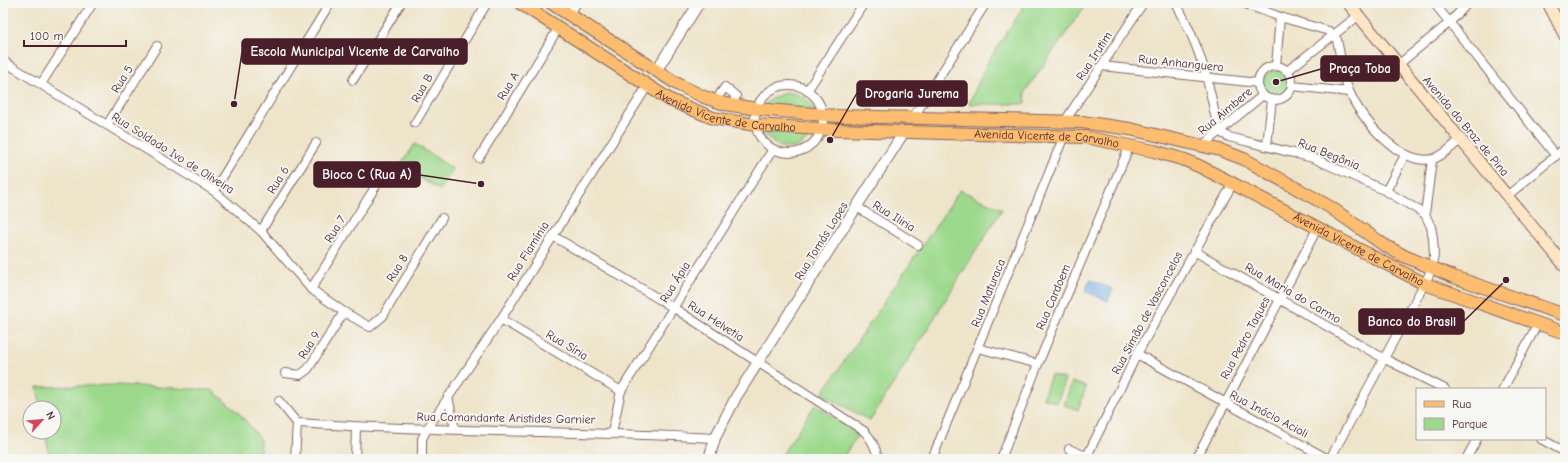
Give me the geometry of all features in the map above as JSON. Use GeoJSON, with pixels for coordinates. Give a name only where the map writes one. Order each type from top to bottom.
{"type":"FeatureCollection","features":[{"type":"Feature","properties":{"kind":"main road","name":"Avenida Vicente de Carvalho"},"geometry":{"type":"LineString","coordinates":[[520,3],[537,19],[559,27],[670,100],[713,118],[756,125],[821,129],[1064,136],[1097,139],[1130,145],[1185,160],[1233,183],[1317,229],[1425,284],[1565,333]]}},
{"type":"Feature","properties":{"kind":"main road","name":"Avenida Vicente de Carvalho"},"geometry":{"type":"LineString","coordinates":[[551,3],[656,71],[692,92],[732,105],[757,109],[822,115],[1065,121],[1109,125],[1203,145],[1244,159],[1330,207],[1384,245],[1431,269],[1565,315]]}},
{"type":"Feature","properties":{"kind":"main road","name":"Avenida do Braz de Pina"},"geometry":{"type":"LineString","coordinates":[[1348,3],[1565,266]]}},
{"type":"Feature","properties":{"kind":"main road"},"geometry":{"type":"LineString","coordinates":[[1548,3],[1565,36]]}},
{"type":"Feature","properties":{"kind":"street"},"geometry":{"type":"LineString","coordinates":[[214,191],[330,3]]}},
{"type":"Feature","properties":{"kind":"street"},"geometry":{"type":"LineString","coordinates":[[353,80],[401,3]]}},
{"type":"Feature","properties":{"kind":"street","name":"Rua B"},"geometry":{"type":"LineString","coordinates":[[415,123],[487,3]]}},
{"type":"Feature","properties":{"kind":"street"},"geometry":{"type":"LineString","coordinates":[[569,14],[576,3]]}},
{"type":"Feature","properties":{"kind":"street"},"geometry":{"type":"LineString","coordinates":[[656,71],[699,3]]}},
{"type":"Feature","properties":{"kind":"street"},"geometry":{"type":"LineString","coordinates":[[807,91],[864,3]]}},
{"type":"Feature","properties":{"kind":"street"},"geometry":{"type":"LineString","coordinates":[[913,118],[986,3]]}},
{"type":"Feature","properties":{"kind":"street","name":"Rua Irutim"},"geometry":{"type":"LineString","coordinates":[[1065,121],[1143,3]]}},
{"type":"Feature","properties":{"kind":"street"},"geometry":{"type":"LineString","coordinates":[[1243,3],[1280,17],[1329,31],[1334,35],[1337,40],[1349,92],[1370,124],[1404,155],[1413,158],[1432,160],[1460,140]]}},
{"type":"Feature","properties":{"kind":"street"},"geometry":{"type":"LineString","coordinates":[[1434,3],[1556,156]]}},
{"type":"Feature","properties":{"kind":"street"},"geometry":{"type":"LineString","coordinates":[[1398,65],[1450,22],[1468,3]]}},
{"type":"Feature","properties":{"kind":"street"},"geometry":{"type":"LineString","coordinates":[[1178,5],[1197,45],[1208,78],[1218,131]]}},
{"type":"Feature","properties":{"kind":"street"},"geometry":{"type":"LineString","coordinates":[[41,84],[91,6]]}},
{"type":"Feature","properties":{"kind":"street"},"geometry":{"type":"LineString","coordinates":[[1287,71],[1358,16]]}},
{"type":"Feature","properties":{"kind":"street"},"geometry":{"type":"LineString","coordinates":[[1276,66],[1280,17]]}},
{"type":"Feature","properties":{"kind":"street","name":"Rua A"},"geometry":{"type":"LineString","coordinates":[[479,158],[559,27]]}},
{"type":"Feature","properties":{"kind":"street","name":"Rua 5"},"geometry":{"type":"LineString","coordinates":[[107,126],[157,46]]}},
{"type":"Feature","properties":{"kind":"street","name":"Rua Soldado Ivo de Oliveira"},"geometry":{"type":"LineString","coordinates":[[3,61],[214,191],[260,230],[311,289],[344,312],[370,327]]}},
{"type":"Feature","properties":{"kind":"street","name":"Rua Anhanguera"},"geometry":{"type":"LineString","coordinates":[[1102,66],[1258,83]]}},
{"type":"Feature","properties":{"kind":"street"},"geometry":{"type":"LineString","coordinates":[[1276,66],[1287,71],[1292,80],[1292,86],[1284,97],[1272,99],[1263,95],[1258,83],[1263,71],[1268,67],[1276,66]]}},
{"type":"Feature","properties":{"kind":"street","name":"Rua Flamínia"},"geometry":{"type":"LineString","coordinates":[[422,459],[422,440],[427,428],[501,319],[648,85]]}},
{"type":"Feature","properties":{"kind":"street"},"geometry":{"type":"LineString","coordinates":[[791,85],[807,91],[819,106],[822,115],[821,129],[812,144],[806,149],[789,154],[773,149],[765,143],[759,135],[756,125],[757,109],[761,101],[774,89],[791,85]]}},
{"type":"Feature","properties":{"kind":"street"},"geometry":{"type":"LineString","coordinates":[[1292,86],[1349,92]]}},
{"type":"Feature","properties":{"kind":"street"},"geometry":{"type":"LineString","coordinates":[[720,94],[725,87],[736,96],[732,105]]}},
{"type":"Feature","properties":{"kind":"street","name":"Rua Aimbere"},"geometry":{"type":"LineString","coordinates":[[1203,145],[1263,95]]}},
{"type":"Feature","properties":{"kind":"street"},"geometry":{"type":"LineString","coordinates":[[1267,145],[1272,99]]}},
{"type":"Feature","properties":{"kind":"street","name":"Rua Begônia"},"geometry":{"type":"LineString","coordinates":[[1218,131],[1229,137],[1267,145],[1313,158],[1386,191],[1425,214]]}},
{"type":"Feature","properties":{"kind":"street","name":"Rua Tomás Lopes"},"geometry":{"type":"LineString","coordinates":[[709,459],[716,438],[736,397],[759,363],[904,132]]}},
{"type":"Feature","properties":{"kind":"street","name":"Rua Maturaca"},"geometry":{"type":"LineString","coordinates":[[932,459],[1064,136]]}},
{"type":"Feature","properties":{"kind":"street","name":"Rua 6"},"geometry":{"type":"LineString","coordinates":[[260,230],[316,143]]}},
{"type":"Feature","properties":{"kind":"street","name":"Rua Cardoem"},"geometry":{"type":"LineString","coordinates":[[1002,459],[1038,364],[1130,145]]}},
{"type":"Feature","properties":{"kind":"street"},"geometry":{"type":"LineString","coordinates":[[1507,196],[1565,148]]}},
{"type":"Feature","properties":{"kind":"street","name":"Rua Ápia"},"geometry":{"type":"LineString","coordinates":[[612,433],[620,391],[674,308],[773,149]]}},
{"type":"Feature","properties":{"kind":"street"},"geometry":{"type":"LineString","coordinates":[[1386,191],[1404,155]]}},
{"type":"Feature","properties":{"kind":"street"},"geometry":{"type":"LineString","coordinates":[[1329,459],[1385,359],[1425,284],[1431,269],[1434,256],[1434,238],[1425,214],[1432,160]]}},
{"type":"Feature","properties":{"kind":"street","name":"Rua 7"},"geometry":{"type":"LineString","coordinates":[[311,289],[379,182]]}},
{"type":"Feature","properties":{"kind":"street","name":"Rua Simão de Vasconcelos"},"geometry":{"type":"LineString","coordinates":[[1090,458],[1137,354],[1233,183]]}},
{"type":"Feature","properties":{"kind":"street","name":"Rua Iliria"},"geometry":{"type":"LineString","coordinates":[[857,207],[918,245]]}},
{"type":"Feature","properties":{"kind":"street","name":"Rua 8"},"geometry":{"type":"LineString","coordinates":[[370,327],[383,316],[442,218]]}},
{"type":"Feature","properties":{"kind":"street","name":"Rua Pedro Taques"},"geometry":{"type":"LineString","coordinates":[[1196,459],[1224,403],[1317,229]]}},
{"type":"Feature","properties":{"kind":"street","name":"Rua Helvetia"},"geometry":{"type":"LineString","coordinates":[[552,236],[674,308],[864,431],[870,437],[876,448],[878,459]]}},
{"type":"Feature","properties":{"kind":"street","name":"Rua Maria do Carmo"},"geometry":{"type":"LineString","coordinates":[[1194,251],[1385,359],[1443,388]]}},
{"type":"Feature","properties":{"kind":"street","name":"Rua 9"},"geometry":{"type":"LineString","coordinates":[[285,373],[300,375],[308,369],[344,312]]}},
{"type":"Feature","properties":{"kind":"street","name":"Rua Síria"},"geometry":{"type":"LineString","coordinates":[[501,319],[620,391]]}},
{"type":"Feature","properties":{"kind":"street"},"geometry":{"type":"LineString","coordinates":[[1504,388],[1538,323]]}},
{"type":"Feature","properties":{"kind":"street"},"geometry":{"type":"LineString","coordinates":[[978,348],[1038,364]]}},
{"type":"Feature","properties":{"kind":"street","name":"Rua Inácio Acioli"},"geometry":{"type":"LineString","coordinates":[[1137,354],[1224,403],[1329,459]]}},
{"type":"Feature","properties":{"kind":"street"},"geometry":{"type":"LineString","coordinates":[[448,397],[455,429]]}},
{"type":"Feature","properties":{"kind":"street"},"geometry":{"type":"LineString","coordinates":[[279,401],[297,423],[295,459]]}},
{"type":"Feature","properties":{"kind":"street","name":"Rua Comandante Aristides Garnier"},"geometry":{"type":"LineString","coordinates":[[297,423],[356,427],[612,433],[716,438]]}},
{"type":"Feature","properties":{"kind":"street"},"geometry":{"type":"LineString","coordinates":[[355,459],[356,427]]}},
{"type":"Feature","properties":{"kind":"street"},"geometry":{"type":"LineString","coordinates":[[1466,459],[1476,440]]}},
{"type":"Feature","properties":{"kind":"street"},"geometry":{"type":"LineString","coordinates":[[1543,440],[1565,452]]}},
{"type":"Feature","properties":{"kind":"street"},"geometry":{"type":"LineString","coordinates":[[1069,449],[1090,458]]}},
{"type":"Feature","properties":{"kind":"green space"},"geometry":{"type":"Polygon","coordinates":[[[1026,3],[1087,3],[1025,92],[1026,104],[969,104],[986,65],[1026,3]]]}},
{"type":"Feature","properties":{"kind":"green space"},"geometry":{"type":"Polygon","coordinates":[[[1276,70],[1285,74],[1289,83],[1285,92],[1276,96],[1267,92],[1263,83],[1267,74],[1276,70]]]}},
{"type":"Feature","properties":{"kind":"green space"},"geometry":{"type":"Polygon","coordinates":[[[786,92],[796,94],[808,100],[816,112],[763,106],[771,99],[786,92]]]}},
{"type":"Feature","properties":{"kind":"green space"},"geometry":{"type":"Polygon","coordinates":[[[760,127],[814,132],[800,145],[793,148],[786,148],[772,142],[760,127]]]}},
{"type":"Feature","properties":{"kind":"green space"},"geometry":{"type":"Polygon","coordinates":[[[415,144],[453,169],[440,190],[400,166],[415,144]]]}},
{"type":"Feature","properties":{"kind":"green space"},"geometry":{"type":"Polygon","coordinates":[[[960,190],[1002,209],[870,421],[822,394],[960,190]]]}},
{"type":"Feature","properties":{"kind":"green space"},"geometry":{"type":"Polygon","coordinates":[[[1051,375],[1065,379],[1057,403],[1043,398],[1051,375]]]}},
{"type":"Feature","properties":{"kind":"green space"},"geometry":{"type":"Polygon","coordinates":[[[1072,382],[1086,387],[1078,410],[1064,405],[1072,382]]]}},
{"type":"Feature","properties":{"kind":"green space"},"geometry":{"type":"Polygon","coordinates":[[[117,385],[212,390],[237,411],[260,438],[260,456],[290,457],[290,459],[50,459],[46,440],[62,440],[62,400],[39,400],[37,387],[117,385]]]}},
{"type":"Feature","properties":{"kind":"green space"},"geometry":{"type":"Polygon","coordinates":[[[815,405],[859,433],[842,459],[779,459],[815,405]]]}},
{"type":"Feature","properties":{"kind":"water"},"geometry":{"type":"Polygon","coordinates":[[[1090,280],[1113,289],[1108,301],[1085,291],[1090,280]]]}},
{"type":"Feature","properties":{"kind":"place","name":"Praça Toba"},"geometry":{"type":"Point","coordinates":[1276,82]}},
{"type":"Feature","properties":{"kind":"place","name":"Escola Municipal Vicente de Carvalho"},"geometry":{"type":"Point","coordinates":[234,104]}},
{"type":"Feature","properties":{"kind":"place","name":"Drogaria Jurema"},"geometry":{"type":"Point","coordinates":[830,140]}},
{"type":"Feature","properties":{"kind":"place","name":"Bloco C (Rua A)"},"geometry":{"type":"Point","coordinates":[481,184]}},
{"type":"Feature","properties":{"kind":"place","name":"Banco do Brasil"},"geometry":{"type":"Point","coordinates":[1506,280]}}]}
